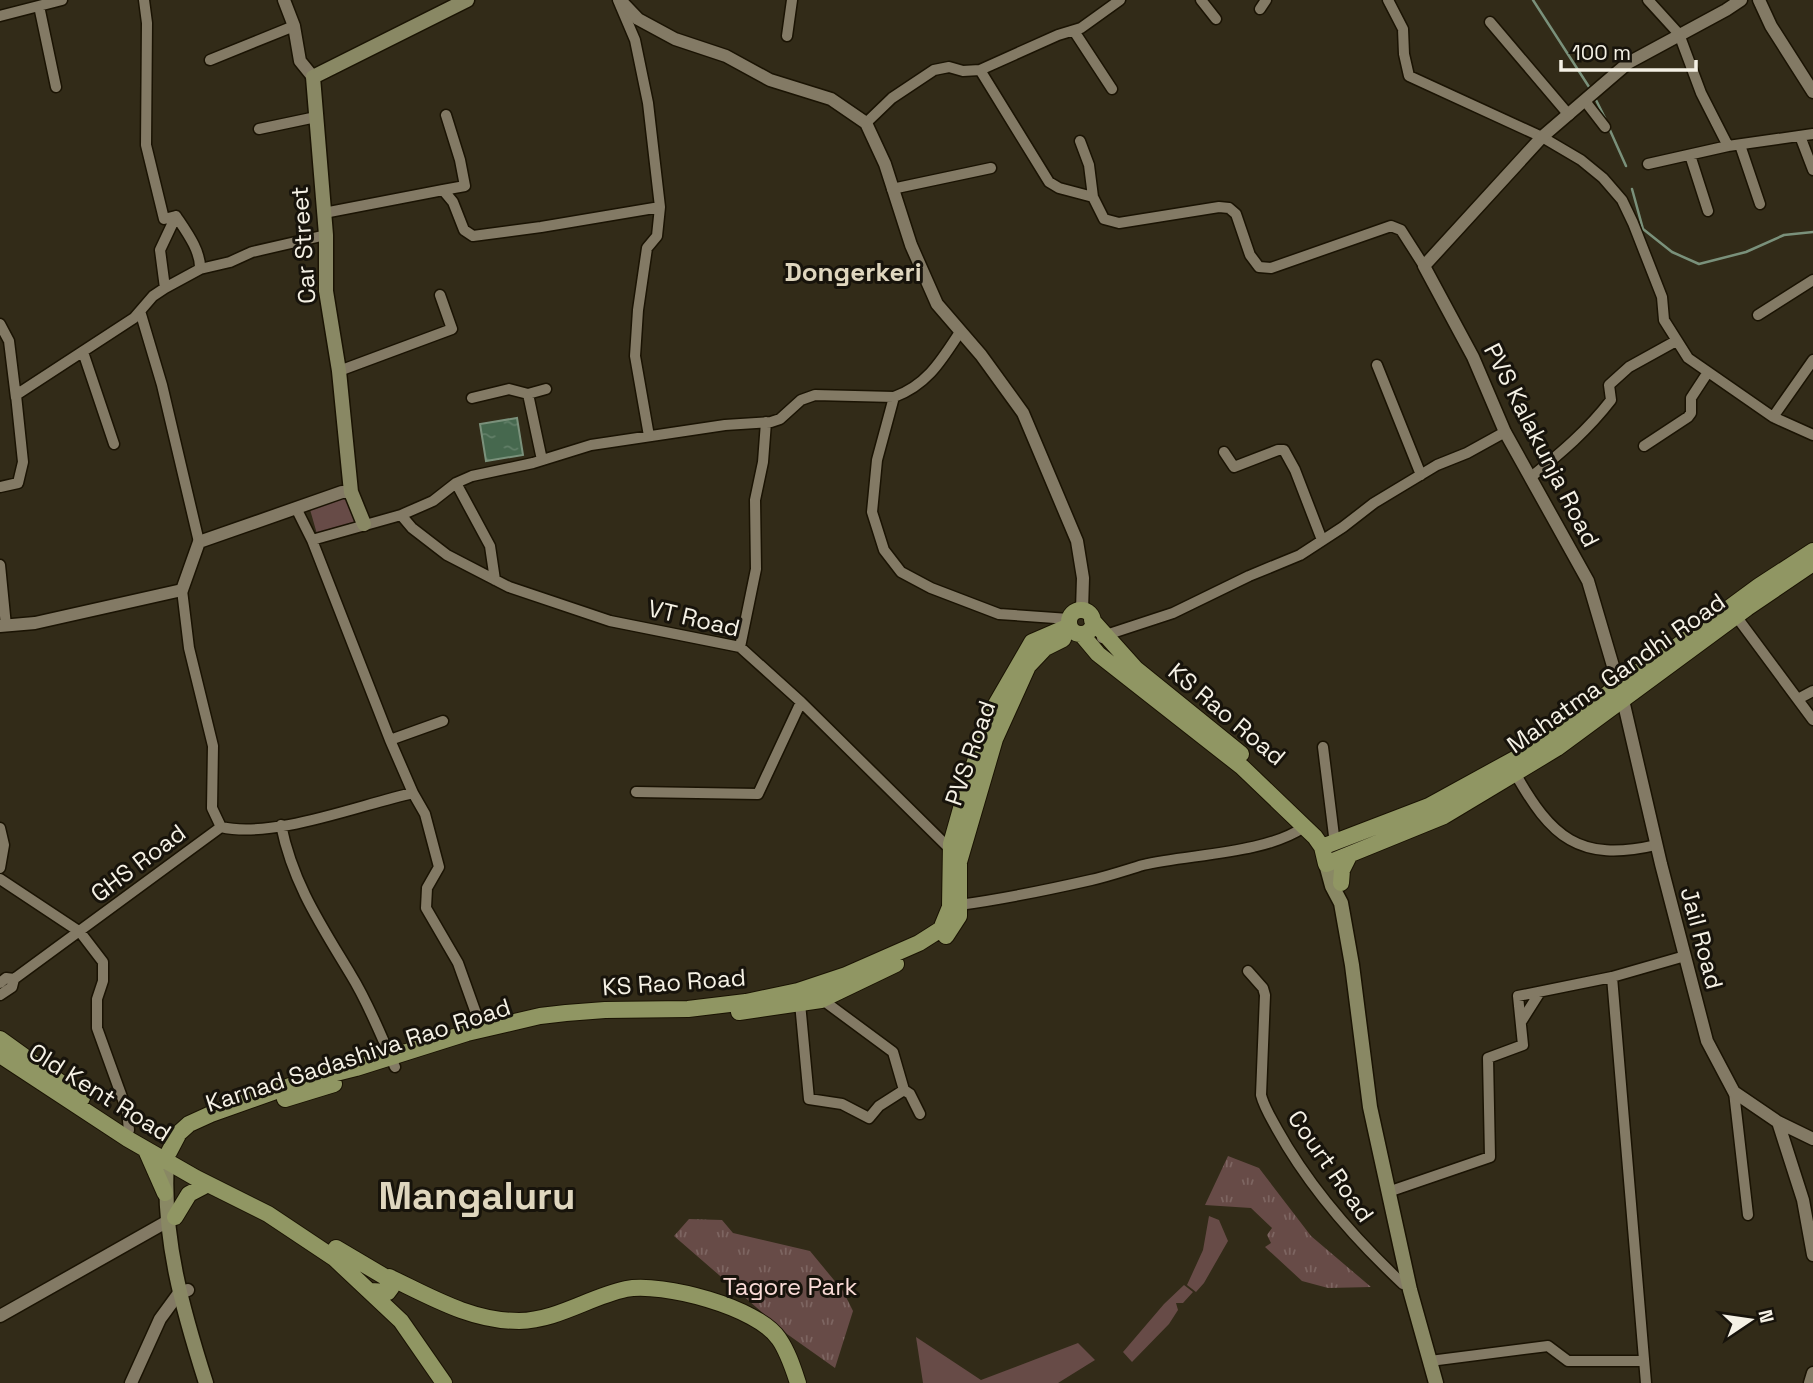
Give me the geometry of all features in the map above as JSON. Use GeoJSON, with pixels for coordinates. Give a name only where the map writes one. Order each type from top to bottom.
{"type":"FeatureCollection","features":[{"type":"Feature","properties":{"kind":"main road"},"geometry":{"type":"LineString","coordinates":[[313,77],[446,5],[467,0]]}},
{"type":"Feature","properties":{"kind":"main road","name":"Car Street"},"geometry":{"type":"LineString","coordinates":[[313,77],[326,235],[326,291],[339,371],[351,492],[364,524]]}},
{"type":"Feature","properties":{"kind":"main road","name":"Mahatma Gandhi Road"},"geometry":{"type":"LineString","coordinates":[[1335,846],[1444,816],[1557,748],[1668,653],[1759,586],[1813,551]]}},
{"type":"Feature","properties":{"kind":"main road","name":"Mahatma Gandhi Road"},"geometry":{"type":"LineString","coordinates":[[1335,846],[1429,806],[1562,733],[1813,563]]}},
{"type":"Feature","properties":{"kind":"main road","name":"KS Rao Road"},"geometry":{"type":"LineString","coordinates":[[1080,627],[1106,635],[1136,669],[1265,774],[1299,817]]}},
{"type":"Feature","properties":{"kind":"main road","name":"KS Rao Road"},"geometry":{"type":"LineString","coordinates":[[1080,627],[1155,700],[1242,767],[1335,846]]}},
{"type":"Feature","properties":{"kind":"main road","name":"PVS Road"},"geometry":{"type":"LineString","coordinates":[[959,910],[955,853],[995,739],[1028,666],[1045,648],[1080,627]]}},
{"type":"Feature","properties":{"kind":"main road"},"geometry":{"type":"LineString","coordinates":[[1335,846],[1342,870],[1340,903],[1352,965],[1370,1107],[1407,1291],[1436,1383]]}},
{"type":"Feature","properties":{"kind":"main road"},"geometry":{"type":"LineString","coordinates":[[1335,846],[1332,886],[1340,903]]}},
{"type":"Feature","properties":{"kind":"main road","name":"KS Rao Road"},"geometry":{"type":"LineString","coordinates":[[393,1062],[482,1030],[566,1013],[688,1009],[818,993],[846,975],[895,954],[941,929],[950,907],[955,853]]}},
{"type":"Feature","properties":{"kind":"main road","name":"Karnad Sadashiva Rao Road"},"geometry":{"type":"LineString","coordinates":[[172,1159],[192,1133],[231,1115],[393,1062],[521,1026],[585,1019],[741,1012],[800,1003],[934,944],[948,935],[959,910]]}},
{"type":"Feature","properties":{"kind":"main road"},"geometry":{"type":"LineString","coordinates":[[0,1038],[107,1116],[208,1184],[268,1214],[323,1251],[401,1321]]}},
{"type":"Feature","properties":{"kind":"main road","name":"Old Kent Road"},"geometry":{"type":"LineString","coordinates":[[0,1055],[146,1150],[172,1159]]}},
{"type":"Feature","properties":{"kind":"main road"},"geometry":{"type":"LineString","coordinates":[[146,1150],[165,1193],[183,1292],[206,1383]]}},
{"type":"Feature","properties":{"kind":"main road"},"geometry":{"type":"LineString","coordinates":[[165,1193],[172,1159]]}},
{"type":"Feature","properties":{"kind":"main road"},"geometry":{"type":"LineString","coordinates":[[171,1219],[172,1159]]}},
{"type":"Feature","properties":{"kind":"main road"},"geometry":{"type":"LineString","coordinates":[[172,1159],[272,1208],[373,1271],[445,1305],[493,1320],[548,1318],[628,1289],[685,1292],[719,1302],[767,1327],[778,1338],[798,1383]]}},
{"type":"Feature","properties":{"kind":"main road"},"geometry":{"type":"LineString","coordinates":[[171,1219],[189,1194],[208,1184]]}},
{"type":"Feature","properties":{"kind":"main road"},"geometry":{"type":"LineString","coordinates":[[370,1291],[388,1292],[392,1284],[389,1277]]}},
{"type":"Feature","properties":{"kind":"main road"},"geometry":{"type":"LineString","coordinates":[[408,1286],[397,1293],[394,1310],[444,1383]]}},
{"type":"Feature","properties":{"kind":"main road"},"geometry":{"type":"LineString","coordinates":[[183,1292],[215,1383]]}},
{"type":"Feature","properties":{"kind":"street"},"geometry":{"type":"LineString","coordinates":[[0,16],[62,0]]}},
{"type":"Feature","properties":{"kind":"street"},"geometry":{"type":"LineString","coordinates":[[144,0],[146,145],[164,219],[176,216]]}},
{"type":"Feature","properties":{"kind":"street","name":"Car Street"},"geometry":{"type":"LineString","coordinates":[[284,0],[293,26],[300,61],[313,77]]}},
{"type":"Feature","properties":{"kind":"street"},"geometry":{"type":"LineString","coordinates":[[619,0],[638,19],[675,39],[726,56],[770,80],[831,99],[866,123],[874,138],[911,245],[937,304],[981,355],[1023,413],[1077,541],[1083,578],[1080,627],[999,614],[931,588],[901,572],[884,550],[872,512],[877,460],[894,397]]}},
{"type":"Feature","properties":{"kind":"street"},"geometry":{"type":"LineString","coordinates":[[619,0],[635,40],[648,103],[660,207],[657,236],[647,248],[635,356],[649,436]]}},
{"type":"Feature","properties":{"kind":"street"},"geometry":{"type":"LineString","coordinates":[[787,36],[792,0]]}},
{"type":"Feature","properties":{"kind":"street"},"geometry":{"type":"LineString","coordinates":[[866,123],[892,98],[934,70],[949,67],[963,71],[980,70],[1058,35],[1074,31],[1120,0]]}},
{"type":"Feature","properties":{"kind":"street"},"geometry":{"type":"LineString","coordinates":[[1201,0],[1216,19]]}},
{"type":"Feature","properties":{"kind":"street"},"geometry":{"type":"LineString","coordinates":[[1388,0],[1403,29],[1404,54],[1409,76],[1542,137],[1581,160],[1603,178],[1622,200],[1662,297],[1664,320],[1688,358],[1773,417],[1813,435]]}},
{"type":"Feature","properties":{"kind":"street"},"geometry":{"type":"LineString","coordinates":[[1648,0],[1679,34],[1702,93],[1734,145],[1760,204]]}},
{"type":"Feature","properties":{"kind":"street"},"geometry":{"type":"LineString","coordinates":[[1424,266],[1542,137],[1604,83],[1628,63],[1741,0]]}},
{"type":"Feature","properties":{"kind":"street"},"geometry":{"type":"LineString","coordinates":[[1760,0],[1771,26],[1813,92]]}},
{"type":"Feature","properties":{"kind":"street"},"geometry":{"type":"LineString","coordinates":[[39,6],[56,87]]}},
{"type":"Feature","properties":{"kind":"street"},"geometry":{"type":"LineString","coordinates":[[1490,22],[1569,115]]}},
{"type":"Feature","properties":{"kind":"street"},"geometry":{"type":"LineString","coordinates":[[210,60],[293,26]]}},
{"type":"Feature","properties":{"kind":"street"},"geometry":{"type":"LineString","coordinates":[[635,40],[637,34],[658,30]]}},
{"type":"Feature","properties":{"kind":"street"},"geometry":{"type":"LineString","coordinates":[[1074,31],[1112,89]]}},
{"type":"Feature","properties":{"kind":"street"},"geometry":{"type":"LineString","coordinates":[[980,70],[1049,182],[1059,188],[1093,197],[1091,175],[1080,141]]}},
{"type":"Feature","properties":{"kind":"street"},"geometry":{"type":"LineString","coordinates":[[1586,100],[1605,127]]}},
{"type":"Feature","properties":{"kind":"street"},"geometry":{"type":"LineString","coordinates":[[324,213],[465,186],[446,116]]}},
{"type":"Feature","properties":{"kind":"street"},"geometry":{"type":"LineString","coordinates":[[259,129],[316,117]]}},
{"type":"Feature","properties":{"kind":"street"},"geometry":{"type":"LineString","coordinates":[[1648,164],[1734,145],[1813,134]]}},
{"type":"Feature","properties":{"kind":"street"},"geometry":{"type":"LineString","coordinates":[[1800,136],[1813,170]]}},
{"type":"Feature","properties":{"kind":"street"},"geometry":{"type":"LineString","coordinates":[[1690,155],[1708,211]]}},
{"type":"Feature","properties":{"kind":"street"},"geometry":{"type":"LineString","coordinates":[[892,189],[991,167]]}},
{"type":"Feature","properties":{"kind":"street"},"geometry":{"type":"LineString","coordinates":[[443,190],[453,202],[464,230],[472,236],[660,207]]}},
{"type":"Feature","properties":{"kind":"street","name":"PVS Kalakunja Road"},"geometry":{"type":"LineString","coordinates":[[1093,197],[1104,219],[1119,223],[1219,207],[1229,208],[1236,214],[1250,255],[1259,267],[1271,268],[1391,226],[1401,230],[1424,266],[1473,357],[1506,432],[1588,581],[1621,692]]}},
{"type":"Feature","properties":{"kind":"street"},"geometry":{"type":"LineString","coordinates":[[176,216],[191,237],[200,269]]}},
{"type":"Feature","properties":{"kind":"street"},"geometry":{"type":"LineString","coordinates":[[164,288],[160,250],[176,216]]}},
{"type":"Feature","properties":{"kind":"street"},"geometry":{"type":"LineString","coordinates":[[16,398],[16,395],[139,317],[153,296],[164,288],[200,269],[230,262],[252,252],[326,235]]}},
{"type":"Feature","properties":{"kind":"street"},"geometry":{"type":"LineString","coordinates":[[1758,315],[1813,280]]}},
{"type":"Feature","properties":{"kind":"street"},"geometry":{"type":"LineString","coordinates":[[339,371],[452,329],[440,295]]}},
{"type":"Feature","properties":{"kind":"street"},"geometry":{"type":"LineString","coordinates":[[139,317],[162,385],[200,542],[183,590],[189,648],[213,746],[212,808],[221,827],[265,829],[413,793]]}},
{"type":"Feature","properties":{"kind":"street"},"geometry":{"type":"LineString","coordinates":[[0,324],[9,341],[23,462],[18,483],[0,486]]}},
{"type":"Feature","properties":{"kind":"street"},"geometry":{"type":"LineString","coordinates":[[312,540],[401,515],[433,501],[472,476],[542,460],[591,445],[780,419],[801,400],[815,395],[894,397],[908,392],[929,377],[960,332]]}},
{"type":"Feature","properties":{"kind":"street"},"geometry":{"type":"LineString","coordinates":[[1531,477],[1590,425],[1611,400],[1609,385],[1618,375],[1676,341]]}},
{"type":"Feature","properties":{"kind":"street"},"geometry":{"type":"LineString","coordinates":[[83,352],[114,444]]}},
{"type":"Feature","properties":{"kind":"street"},"geometry":{"type":"LineString","coordinates":[[1773,417],[1813,360]]}},
{"type":"Feature","properties":{"kind":"street"},"geometry":{"type":"LineString","coordinates":[[1377,365],[1421,475]]}},
{"type":"Feature","properties":{"kind":"street"},"geometry":{"type":"LineString","coordinates":[[1644,446],[1692,413],[1691,398],[1708,372]]}},
{"type":"Feature","properties":{"kind":"street"},"geometry":{"type":"LineString","coordinates":[[472,398],[509,389],[528,394],[546,389]]}},
{"type":"Feature","properties":{"kind":"street"},"geometry":{"type":"LineString","coordinates":[[528,394],[542,460]]}},
{"type":"Feature","properties":{"kind":"street"},"geometry":{"type":"LineString","coordinates":[[740,646],[756,569],[755,500],[763,462],[766,422]]}},
{"type":"Feature","properties":{"kind":"street"},"geometry":{"type":"LineString","coordinates":[[1106,635],[1173,613],[1300,555],[1374,502],[1506,432]]}},
{"type":"Feature","properties":{"kind":"street"},"geometry":{"type":"LineString","coordinates":[[1224,452],[1234,467],[1284,450],[1295,470],[1322,540]]}},
{"type":"Feature","properties":{"kind":"street"},"geometry":{"type":"LineString","coordinates":[[456,484],[490,545],[495,580]]}},
{"type":"Feature","properties":{"kind":"street"},"geometry":{"type":"LineString","coordinates":[[200,542],[342,492],[351,492]]}},
{"type":"Feature","properties":{"kind":"street"},"geometry":{"type":"LineString","coordinates":[[296,508],[312,540],[390,740],[425,814],[439,866],[427,887],[426,908],[458,963],[482,1030]]}},
{"type":"Feature","properties":{"kind":"street","name":"VT Road"},"geometry":{"type":"LineString","coordinates":[[401,515],[412,528],[447,555],[509,587],[610,621],[740,646],[955,853]]}},
{"type":"Feature","properties":{"kind":"street"},"geometry":{"type":"LineString","coordinates":[[0,565],[3,626],[36,623],[183,590]]}},
{"type":"Feature","properties":{"kind":"street"},"geometry":{"type":"LineString","coordinates":[[1736,616],[1813,720]]}},
{"type":"Feature","properties":{"kind":"street"},"geometry":{"type":"LineString","coordinates":[[1798,699],[1813,691]]}},
{"type":"Feature","properties":{"kind":"street","name":"Jail Road"},"geometry":{"type":"LineString","coordinates":[[1621,692],[1656,845],[1707,1041],[1734,1092],[1778,1122],[1813,1139]]}},
{"type":"Feature","properties":{"kind":"street"},"geometry":{"type":"LineString","coordinates":[[636,792],[758,794],[801,702]]}},
{"type":"Feature","properties":{"kind":"street"},"geometry":{"type":"LineString","coordinates":[[390,740],[443,721]]}},
{"type":"Feature","properties":{"kind":"street"},"geometry":{"type":"LineString","coordinates":[[1323,747],[1335,846]]}},
{"type":"Feature","properties":{"kind":"street"},"geometry":{"type":"LineString","coordinates":[[1515,773],[1533,806],[1552,828],[1572,842],[1586,848],[1616,851],[1656,845]]}},
{"type":"Feature","properties":{"kind":"street"},"geometry":{"type":"LineString","coordinates":[[959,910],[1094,880],[1144,865],[1254,846],[1294,834],[1299,817]]}},
{"type":"Feature","properties":{"kind":"street"},"geometry":{"type":"LineString","coordinates":[[281,825],[286,848],[298,874],[305,899],[352,976],[393,1062]]}},
{"type":"Feature","properties":{"kind":"street","name":"GHS Road"},"geometry":{"type":"LineString","coordinates":[[14,979],[221,827]]}},
{"type":"Feature","properties":{"kind":"street"},"geometry":{"type":"LineString","coordinates":[[0,828],[4,845],[0,868]]}},
{"type":"Feature","properties":{"kind":"street"},"geometry":{"type":"LineString","coordinates":[[0,879],[80,932],[103,962],[103,981],[97,999],[97,1028],[127,1111],[129,1130]]}},
{"type":"Feature","properties":{"kind":"street"},"geometry":{"type":"LineString","coordinates":[[1388,1192],[1490,1157],[1488,1058],[1523,1045],[1518,996],[1612,977],[1685,956]]}},
{"type":"Feature","properties":{"kind":"street","name":"Court Road"},"geometry":{"type":"LineString","coordinates":[[1248,971],[1263,988],[1265,995],[1261,1095],[1264,1105],[1291,1154],[1360,1243],[1407,1291]]}},
{"type":"Feature","properties":{"kind":"street"},"geometry":{"type":"LineString","coordinates":[[1612,977],[1646,1383]]}},
{"type":"Feature","properties":{"kind":"street"},"geometry":{"type":"LineString","coordinates":[[0,983],[6,978],[14,979],[12,987],[0,995]]}},
{"type":"Feature","properties":{"kind":"street"},"geometry":{"type":"LineString","coordinates":[[1521,1023],[1540,992]]}},
{"type":"Feature","properties":{"kind":"street"},"geometry":{"type":"LineString","coordinates":[[818,993],[893,1052],[904,1090],[910,1094],[920,1115]]}},
{"type":"Feature","properties":{"kind":"street"},"geometry":{"type":"LineString","coordinates":[[800,1003],[809,1099],[842,1104],[869,1118],[879,1106],[904,1090]]}},
{"type":"Feature","properties":{"kind":"street"},"geometry":{"type":"LineString","coordinates":[[1734,1092],[1748,1214]]}},
{"type":"Feature","properties":{"kind":"street"},"geometry":{"type":"LineString","coordinates":[[1778,1122],[1803,1200],[1813,1255]]}},
{"type":"Feature","properties":{"kind":"street"},"geometry":{"type":"LineString","coordinates":[[1791,1161],[1794,1145],[1805,1139],[1813,1139]]}},
{"type":"Feature","properties":{"kind":"street"},"geometry":{"type":"LineString","coordinates":[[0,1316],[171,1219]]}},
{"type":"Feature","properties":{"kind":"street"},"geometry":{"type":"LineString","coordinates":[[131,1383],[160,1319],[183,1292]]}},
{"type":"Feature","properties":{"kind":"street"},"geometry":{"type":"LineString","coordinates":[[1430,1362],[1548,1346],[1568,1361],[1644,1362]]}},
{"type":"Feature","properties":{"kind":"street"},"geometry":{"type":"LineString","coordinates":[[1810,1383],[1813,1373]]}},
{"type":"Feature","properties":{"kind":"green space"},"geometry":{"type":"Polygon","coordinates":[[[351,494],[359,522],[317,534],[309,506],[351,494]]]}},
{"type":"Feature","properties":{"kind":"green space"},"geometry":{"type":"Polygon","coordinates":[[[1228,1156],[1259,1168],[1311,1236],[1371,1287],[1328,1288],[1302,1281],[1265,1247],[1271,1243],[1267,1235],[1272,1228],[1251,1208],[1205,1205],[1228,1156]]]}},
{"type":"Feature","properties":{"kind":"green space"},"geometry":{"type":"Polygon","coordinates":[[[1209,1216],[1219,1220],[1228,1241],[1196,1292],[1187,1285],[1203,1250],[1209,1216]]]}},
{"type":"Feature","properties":{"kind":"green space","name":"Tagore Park"},"geometry":{"type":"Polygon","coordinates":[[[689,1219],[722,1220],[733,1233],[810,1251],[843,1291],[853,1311],[835,1368],[787,1334],[674,1236],[689,1219]]]}},
{"type":"Feature","properties":{"kind":"green space"},"geometry":{"type":"Polygon","coordinates":[[[1184,1285],[1193,1292],[1183,1303],[1176,1303],[1178,1310],[1169,1324],[1132,1362],[1123,1352],[1184,1285]]]}},
{"type":"Feature","properties":{"kind":"green space"},"geometry":{"type":"Polygon","coordinates":[[[916,1337],[981,1380],[1078,1343],[1095,1360],[1058,1383],[923,1383],[916,1337]]]}},
{"type":"Feature","properties":{"kind":"water"},"geometry":{"type":"Polygon","coordinates":[[[517,418],[523,455],[486,461],[480,424],[517,418]]]}},
{"type":"Feature","properties":{"kind":"waterway"},"geometry":{"type":"LineString","coordinates":[[1533,0],[1591,90]]}},
{"type":"Feature","properties":{"kind":"waterway"},"geometry":{"type":"LineString","coordinates":[[1594,96],[1605,118]]}},
{"type":"Feature","properties":{"kind":"waterway"},"geometry":{"type":"LineString","coordinates":[[1609,128],[1626,166]]}},
{"type":"Feature","properties":{"kind":"waterway"},"geometry":{"type":"LineString","coordinates":[[1632,189],[1643,229],[1672,252],[1699,264],[1746,252],[1784,235],[1813,232]]}},
{"type":"Feature","properties":{"kind":"district","name":"Dongerkeri"},"geometry":{"type":"Point","coordinates":[853,272]}},
{"type":"Feature","properties":{"kind":"district","name":"Mangaluru"},"geometry":{"type":"Point","coordinates":[477,1196]}}]}
